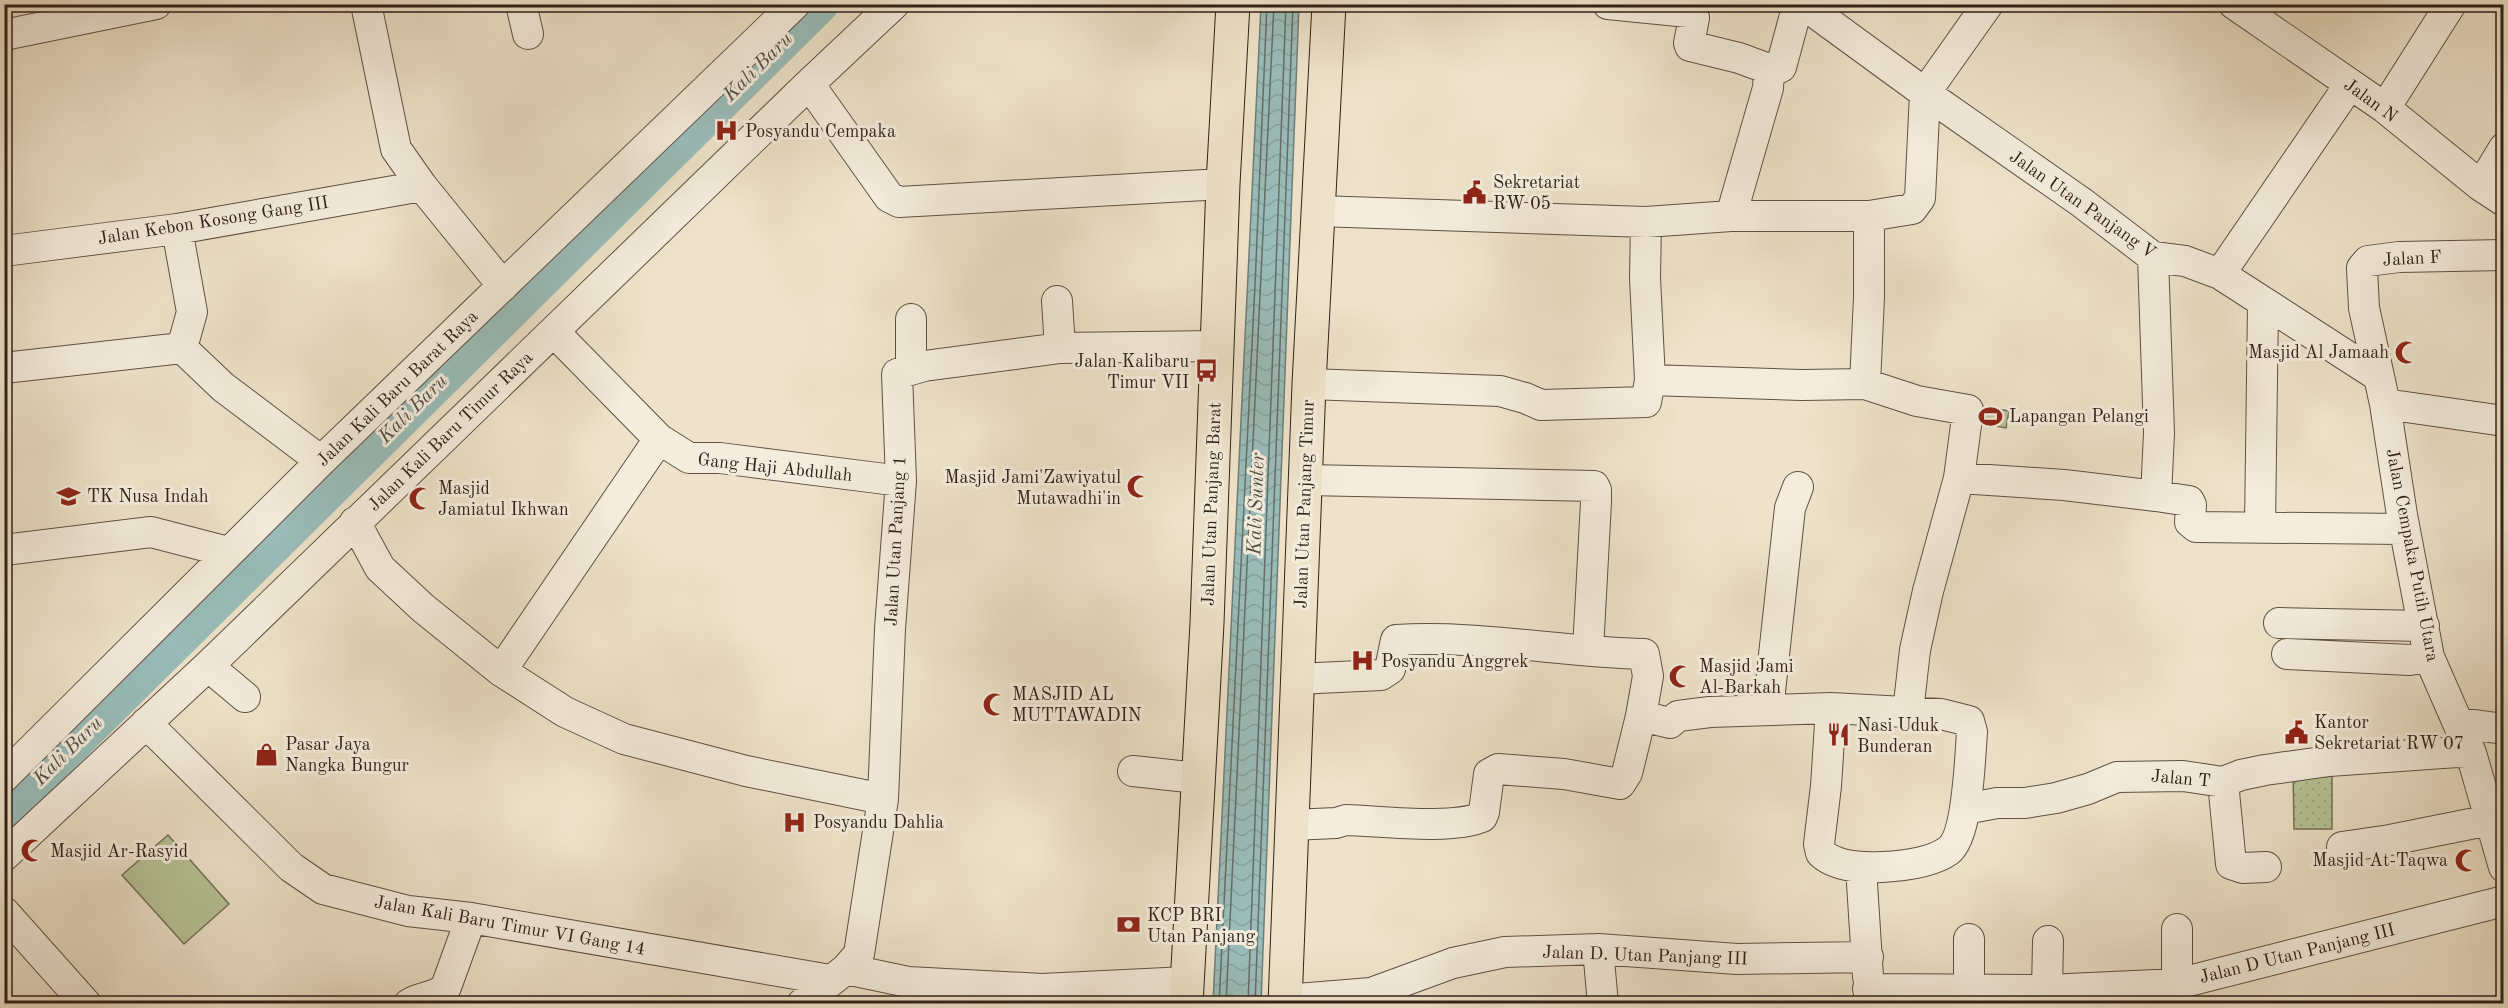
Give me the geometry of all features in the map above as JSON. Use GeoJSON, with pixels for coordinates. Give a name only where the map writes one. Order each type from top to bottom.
{"type":"FeatureCollection","features":[{"type":"Feature","properties":{"kind":"main road","name":"Jalan Utan Panjang Barat"},"geometry":{"type":"LineString","coordinates":[[1186,993],[1207,623],[1223,184],[1233,4]]}},
{"type":"Feature","properties":{"kind":"main road","name":"Jalan Utan Panjang Timur"},"geometry":{"type":"LineString","coordinates":[[1285,1002],[1309,384],[1329,4]]}},
{"type":"Feature","properties":{"kind":"street"},"geometry":{"type":"LineString","coordinates":[[4,35],[156,4]]}},
{"type":"Feature","properties":{"kind":"street"},"geometry":{"type":"LineString","coordinates":[[366,4],[396,149],[422,186],[503,286]]}},
{"type":"Feature","properties":{"kind":"street"},"geometry":{"type":"LineString","coordinates":[[521,4],[528,34]]}},
{"type":"Feature","properties":{"kind":"street","name":"Jalan Kali Baru Timur Raya"},"geometry":{"type":"LineString","coordinates":[[4,856],[208,666],[894,4]]}},
{"type":"Feature","properties":{"kind":"street"},"geometry":{"type":"LineString","coordinates":[[1608,4],[1688,12],[1694,10],[1690,46],[1764,66],[1771,72]]}},
{"type":"Feature","properties":{"kind":"street"},"geometry":{"type":"LineString","coordinates":[[1318,211],[1646,222],[1731,216],[1869,216],[1912,209],[1920,198],[1925,93],[1988,4]]}},
{"type":"Feature","properties":{"kind":"street","name":"Jalan N"},"geometry":{"type":"LineString","coordinates":[[2234,4],[2385,108],[2492,193]]}},
{"type":"Feature","properties":{"kind":"street"},"geometry":{"type":"LineString","coordinates":[[2385,108],[2451,4]]}},
{"type":"Feature","properties":{"kind":"street","name":"Jalan Kali Baru Barat Raya"},"geometry":{"type":"LineString","coordinates":[[4,777],[321,461],[794,5]]}},
{"type":"Feature","properties":{"kind":"street"},"geometry":{"type":"LineString","coordinates":[[1731,216],[1771,72],[1781,67],[1805,6]]}},
{"type":"Feature","properties":{"kind":"street","name":"Jalan Utan Panjang V"},"geometry":{"type":"LineString","coordinates":[[1805,6],[2081,202],[2153,257],[2185,261],[2220,274],[2382,390]]}},
{"type":"Feature","properties":{"kind":"street"},"geometry":{"type":"LineString","coordinates":[[809,84],[889,197],[899,202],[1223,184]]}},
{"type":"Feature","properties":{"kind":"street"},"geometry":{"type":"LineString","coordinates":[[2220,274],[2350,84]]}},
{"type":"Feature","properties":{"kind":"street"},"geometry":{"type":"LineString","coordinates":[[2492,193],[2504,148]]}},
{"type":"Feature","properties":{"kind":"street","name":"Jalan Kebon Kosong Gang III"},"geometry":{"type":"LineString","coordinates":[[4,250],[177,229],[422,186]]}},
{"type":"Feature","properties":{"kind":"street"},"geometry":{"type":"LineString","coordinates":[[1865,384],[1869,297],[1869,216]]}},
{"type":"Feature","properties":{"kind":"street"},"geometry":{"type":"LineString","coordinates":[[1309,384],[1500,392],[1525,398],[1541,405],[1557,406],[1646,402],[1650,380],[1645,278],[1646,222]]}},
{"type":"Feature","properties":{"kind":"street"},"geometry":{"type":"LineString","coordinates":[[177,229],[192,312],[182,348]]}},
{"type":"Feature","properties":{"kind":"street","name":"Jalan F"},"geometry":{"type":"LineString","coordinates":[[2382,390],[2364,308],[2362,268],[2368,261],[2399,257],[2504,255]]}},
{"type":"Feature","properties":{"kind":"street"},"geometry":{"type":"LineString","coordinates":[[2153,257],[2159,433],[2156,496]]}},
{"type":"Feature","properties":{"kind":"street"},"geometry":{"type":"LineString","coordinates":[[1057,301],[1060,348]]}},
{"type":"Feature","properties":{"kind":"street"},"geometry":{"type":"LineString","coordinates":[[2259,527],[2263,304]]}},
{"type":"Feature","properties":{"kind":"street"},"geometry":{"type":"LineString","coordinates":[[911,319],[911,369],[1060,348],[1217,346]]}},
{"type":"Feature","properties":{"kind":"street","name":"Gang Haji Abdullah"},"geometry":{"type":"LineString","coordinates":[[554,332],[659,440],[689,458],[720,458],[901,482]]}},
{"type":"Feature","properties":{"kind":"street"},"geometry":{"type":"LineString","coordinates":[[4,369],[182,348]]}},
{"type":"Feature","properties":{"kind":"street"},"geometry":{"type":"LineString","coordinates":[[182,348],[223,387],[321,461]]}},
{"type":"Feature","properties":{"kind":"street","name":"Jalan Utan Panjang 1"},"geometry":{"type":"LineString","coordinates":[[802,1004],[859,954],[882,799],[890,629],[901,482],[897,374],[911,369]]}},
{"type":"Feature","properties":{"kind":"street"},"geometry":{"type":"LineString","coordinates":[[1650,380],[1802,386],[1865,384],[1917,401],[1968,410],[1959,478],[1928,591],[1915,650],[1908,711]]}},
{"type":"Feature","properties":{"kind":"street"},"geometry":{"type":"LineString","coordinates":[[2382,390],[2504,421]]}},
{"type":"Feature","properties":{"kind":"street","name":"Jalan Cempaka Putih Utara"},"geometry":{"type":"LineString","coordinates":[[2382,390],[2404,529],[2429,657],[2460,723],[2471,753],[2504,867]]}},
{"type":"Feature","properties":{"kind":"street"},"geometry":{"type":"LineString","coordinates":[[501,671],[659,440]]}},
{"type":"Feature","properties":{"kind":"street"},"geometry":{"type":"LineString","coordinates":[[1959,478],[2064,485],[2187,500],[2191,505],[2190,522],[2196,527],[2404,529]]}},
{"type":"Feature","properties":{"kind":"street"},"geometry":{"type":"LineString","coordinates":[[1306,480],[1594,486],[1596,502],[1588,650]]}},
{"type":"Feature","properties":{"kind":"street"},"geometry":{"type":"LineString","coordinates":[[1768,710],[1790,508],[1798,487]]}},
{"type":"Feature","properties":{"kind":"street"},"geometry":{"type":"LineString","coordinates":[[355,522],[380,568],[423,608],[501,671],[565,711],[624,739],[746,771],[882,799]]}},
{"type":"Feature","properties":{"kind":"street"},"geometry":{"type":"LineString","coordinates":[[4,550],[151,532],[228,552]]}},
{"type":"Feature","properties":{"kind":"street"},"geometry":{"type":"LineString","coordinates":[[2279,623],[2424,626]]}},
{"type":"Feature","properties":{"kind":"street"},"geometry":{"type":"LineString","coordinates":[[1292,825],[1336,823],[1346,820],[1445,823],[1475,820],[1482,817],[1484,812],[1489,774],[1498,770],[1564,774],[1620,784],[1627,773],[1648,676],[1644,654],[1453,639],[1396,640],[1390,669],[1381,675],[1297,679]]}},
{"type":"Feature","properties":{"kind":"street"},"geometry":{"type":"LineString","coordinates":[[2287,654],[2410,660],[2429,657]]}},
{"type":"Feature","properties":{"kind":"street"},"geometry":{"type":"LineString","coordinates":[[208,666],[245,697]]}},
{"type":"Feature","properties":{"kind":"street"},"geometry":{"type":"LineString","coordinates":[[1641,716],[1670,723],[1678,717],[1710,712],[1831,708],[1908,711],[1960,717],[1970,721],[1972,732],[1965,809],[1956,843],[1949,851],[1934,858],[1896,866],[1861,868],[1826,857],[1821,853],[1819,844],[1826,786],[1831,708]]}},
{"type":"Feature","properties":{"kind":"street","name":"Jalan Kali Baru Timur VI Gang 14"},"geometry":{"type":"LineString","coordinates":[[146,723],[291,867],[323,889],[408,911],[471,918],[838,974],[908,982],[1186,993]]}},
{"type":"Feature","properties":{"kind":"street"},"geometry":{"type":"LineString","coordinates":[[2460,723],[2504,729]]}},
{"type":"Feature","properties":{"kind":"street","name":"Jalan T"},"geometry":{"type":"LineString","coordinates":[[1965,809],[1997,803],[2025,803],[2056,798],[2088,789],[2117,777],[2183,776],[2223,782],[2265,770],[2329,761],[2471,753]]}},
{"type":"Feature","properties":{"kind":"street"},"geometry":{"type":"LineString","coordinates":[[1133,771],[1197,778]]}},
{"type":"Feature","properties":{"kind":"street"},"geometry":{"type":"LineString","coordinates":[[2223,782],[2231,864],[2243,868],[2266,867]]}},
{"type":"Feature","properties":{"kind":"street"},"geometry":{"type":"LineString","coordinates":[[2342,847],[2490,820]]}},
{"type":"Feature","properties":{"kind":"street","name":"Jalan D Utan Panjang III"},"geometry":{"type":"LineString","coordinates":[[1861,868],[1868,957],[1867,996],[1969,990],[2047,990],[2177,984],[2504,901]]}},
{"type":"Feature","properties":{"kind":"street"},"geometry":{"type":"LineString","coordinates":[[4,912],[86,1004]]}},
{"type":"Feature","properties":{"kind":"street"},"geometry":{"type":"LineString","coordinates":[[409,1004],[417,999],[443,992],[471,918]]}},
{"type":"Feature","properties":{"kind":"street"},"geometry":{"type":"LineString","coordinates":[[2176,929],[2177,984]]}},
{"type":"Feature","properties":{"kind":"street"},"geometry":{"type":"LineString","coordinates":[[1969,939],[1969,990]]}},
{"type":"Feature","properties":{"kind":"street"},"geometry":{"type":"LineString","coordinates":[[2047,990],[2048,941]]}},
{"type":"Feature","properties":{"kind":"street"},"geometry":{"type":"LineString","coordinates":[[1598,949],[1603,1004]]}},
{"type":"Feature","properties":{"kind":"street","name":"Jalan D. Utan Panjang III"},"geometry":{"type":"LineString","coordinates":[[1285,1002],[1371,993],[1453,963],[1505,952],[1598,949],[1737,959],[1868,957]]}},
{"type":"Feature","properties":{"kind":"green space","name":"Lapangan Pelangi"},"geometry":{"type":"Polygon","coordinates":[[[1975,405],[2009,411],[2006,428],[1972,422],[1975,405]]]}},
{"type":"Feature","properties":{"kind":"green space"},"geometry":{"type":"Polygon","coordinates":[[[2332,769],[2332,829],[2294,829],[2293,770],[2332,769]]]}},
{"type":"Feature","properties":{"kind":"green space"},"geometry":{"type":"Polygon","coordinates":[[[168,835],[229,904],[184,944],[122,875],[168,835]]]}},
{"type":"Feature","properties":{"kind":"water","name":"Kali Sunter"},"geometry":{"type":"Polygon","coordinates":[[[1261,5],[1299,5],[1261,1003],[1213,1003],[1261,5]]]}},
{"type":"Feature","properties":{"kind":"waterway","name":"Kali Baru"},"geometry":{"type":"LineString","coordinates":[[4,811],[819,4]]}},
{"type":"Feature","properties":{"kind":"place","name":"Posyandu Cempaka"},"geometry":{"type":"Point","coordinates":[727,131]}},
{"type":"Feature","properties":{"kind":"place","name":"Sekretariat RW 05"},"geometry":{"type":"Point","coordinates":[1475,192]}},
{"type":"Feature","properties":{"kind":"place","name":"Masjid Al Jamaah"},"geometry":{"type":"Point","coordinates":[2407,352]}},
{"type":"Feature","properties":{"kind":"place","name":"Jalan Kalibaru Timur VII"},"geometry":{"type":"Point","coordinates":[1207,371]}},
{"type":"Feature","properties":{"kind":"place","name":"Lapangan Pelangi"},"geometry":{"type":"Point","coordinates":[1991,416]}},
{"type":"Feature","properties":{"kind":"place","name":"Masjid Jami'Zawiyatul Mutawadhi'in"},"geometry":{"type":"Point","coordinates":[1139,487]}},
{"type":"Feature","properties":{"kind":"place","name":"TK Nusa Indah"},"geometry":{"type":"Point","coordinates":[69,496]}},
{"type":"Feature","properties":{"kind":"place","name":"Masjid Jamiatul Ikhwan"},"geometry":{"type":"Point","coordinates":[420,498]}},
{"type":"Feature","properties":{"kind":"place","name":"Posyandu Anggrek"},"geometry":{"type":"Point","coordinates":[1363,661]}},
{"type":"Feature","properties":{"kind":"place","name":"Masjid Jami Al-Barkah"},"geometry":{"type":"Point","coordinates":[1681,676]}},
{"type":"Feature","properties":{"kind":"place","name":"MASJID AL MUTTAWADIN"},"geometry":{"type":"Point","coordinates":[994,704]}},
{"type":"Feature","properties":{"kind":"place","name":"Kantor Sekretariat RW 07"},"geometry":{"type":"Point","coordinates":[2296,732]}},
{"type":"Feature","properties":{"kind":"place","name":"Nasi Uduk Bunderan"},"geometry":{"type":"Point","coordinates":[1839,735]}},
{"type":"Feature","properties":{"kind":"place","name":"Pasar Jaya Nangka Bungur"},"geometry":{"type":"Point","coordinates":[267,754]}},
{"type":"Feature","properties":{"kind":"place","name":"Posyandu Dahlia"},"geometry":{"type":"Point","coordinates":[795,822]}},
{"type":"Feature","properties":{"kind":"place","name":"Masjid Ar-Rasyid"},"geometry":{"type":"Point","coordinates":[32,851]}},
{"type":"Feature","properties":{"kind":"place","name":"Masjid At-Taqwa"},"geometry":{"type":"Point","coordinates":[2466,860]}},
{"type":"Feature","properties":{"kind":"place","name":"KCP BRI Utan Panjang"},"geometry":{"type":"Point","coordinates":[1129,925]}}]}
